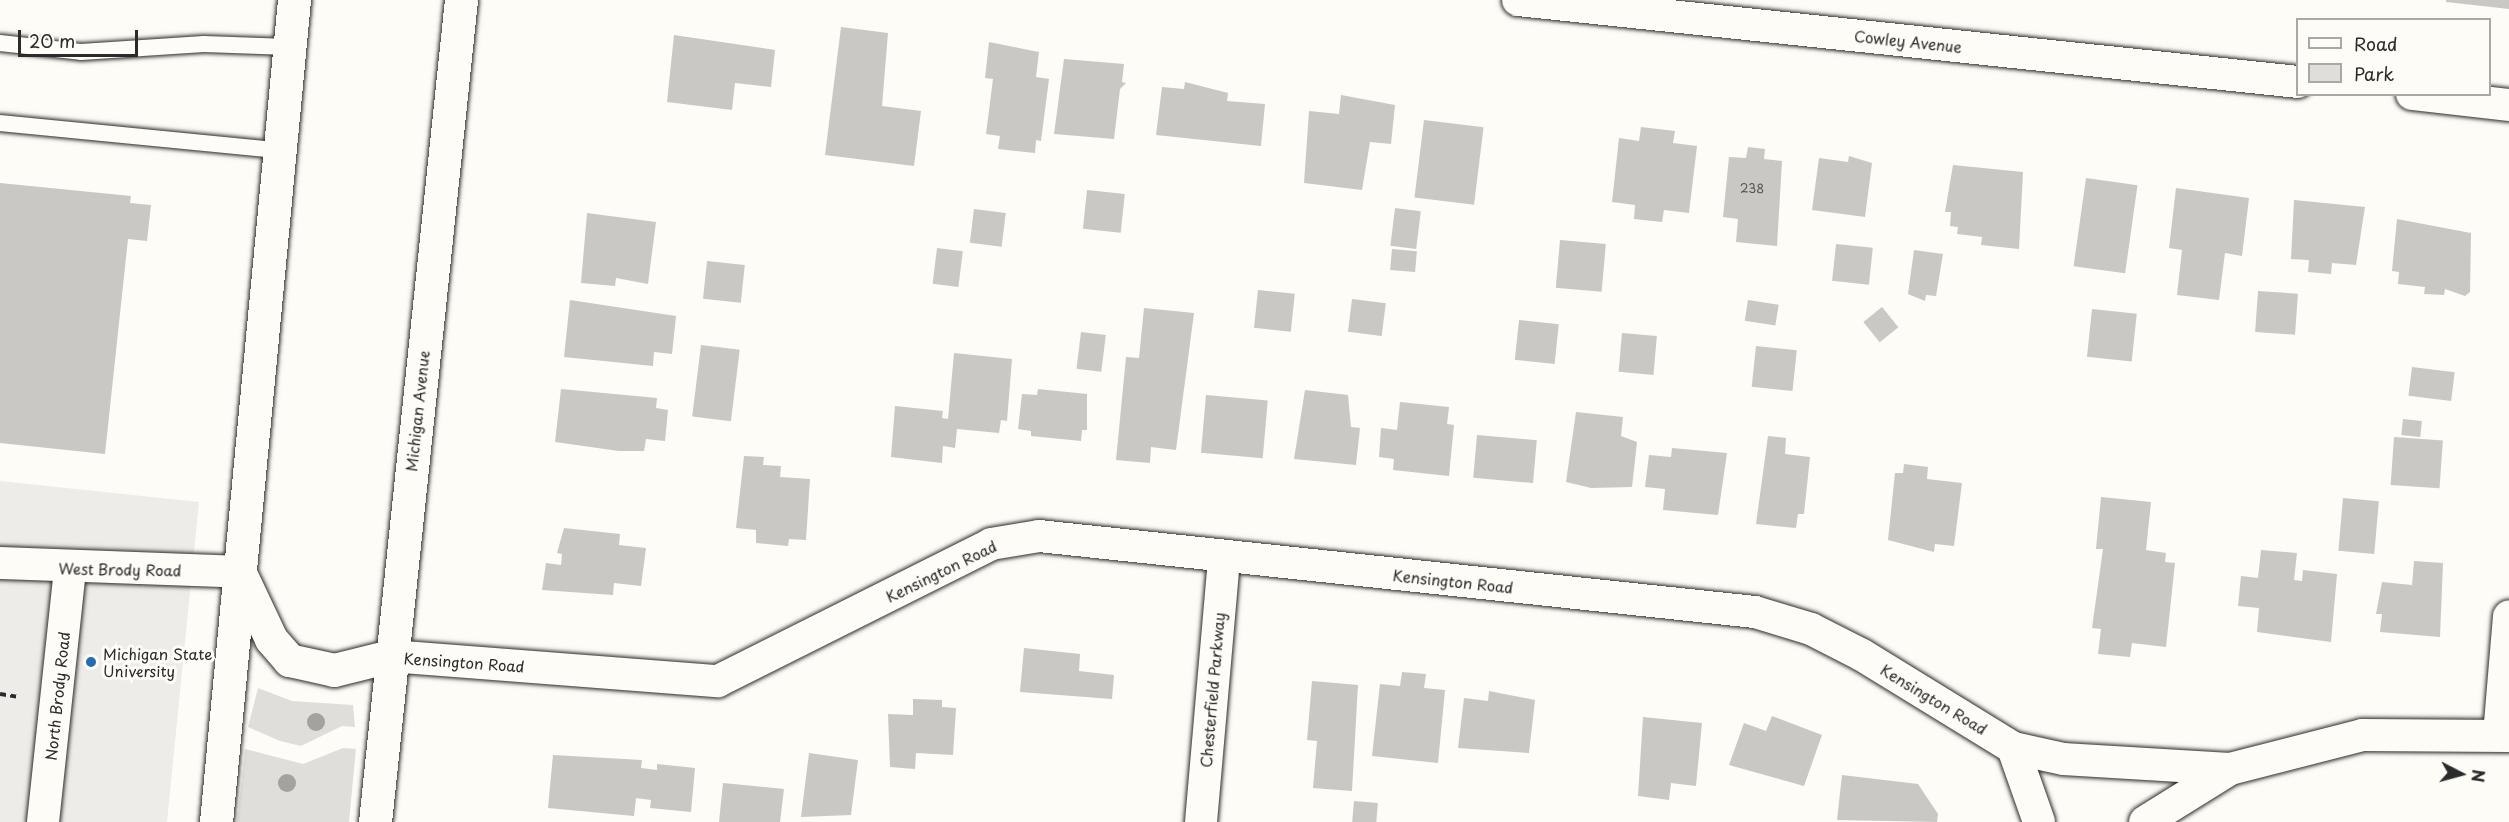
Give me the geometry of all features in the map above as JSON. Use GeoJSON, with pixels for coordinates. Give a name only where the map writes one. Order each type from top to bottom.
{"type":"FeatureCollection","features":[{"type":"Feature","properties":{"kind":"main road"},"geometry":{"type":"LineString","coordinates":[[216,822],[277,150],[294,0]]}},
{"type":"Feature","properties":{"kind":"main road","name":"Michigan Avenue"},"geometry":{"type":"LineString","coordinates":[[375,822],[390,656],[461,0]]}},
{"type":"Feature","properties":{"kind":"main road"},"geometry":{"type":"LineString","coordinates":[[240,572],[271,639],[289,660],[334,670],[390,656]]}},
{"type":"Feature","properties":{"kind":"street","name":"Cowley Avenue"},"geometry":{"type":"LineString","coordinates":[[1518,0],[2296,82]]}},
{"type":"Feature","properties":{"kind":"street"},"geometry":{"type":"LineString","coordinates":[[2430,96],[2509,105]]}},
{"type":"Feature","properties":{"kind":"street","name":"Kensington Road"},"geometry":{"type":"LineString","coordinates":[[390,656],[718,681],[991,544],[1039,536],[1224,559],[1755,612],[1810,629],[1862,655],[2013,748],[2113,765],[2230,769],[2362,735],[2504,735]]}},
{"type":"Feature","properties":{"kind":"street","name":"Chesterfield Parkway"},"geometry":{"type":"LineString","coordinates":[[1201,822],[1224,559]]}},
{"type":"Feature","properties":{"kind":"street","name":"West Brody Road"},"geometry":{"type":"LineString","coordinates":[[0,563],[70,569],[240,572]]}},
{"type":"Feature","properties":{"kind":"street","name":"North Brody Road"},"geometry":{"type":"LineString","coordinates":[[44,822],[70,569]]}},
{"type":"Feature","properties":{"kind":"street"},"geometry":{"type":"LineString","coordinates":[[2504,735],[2509,616]]}},
{"type":"Feature","properties":{"kind":"street"},"geometry":{"type":"LineString","coordinates":[[2013,748],[2039,822]]}},
{"type":"Feature","properties":{"kind":"street"},"geometry":{"type":"LineString","coordinates":[[2145,822],[2230,769]]}},
{"type":"Feature","properties":{"kind":"lane"},"geometry":{"type":"LineString","coordinates":[[0,43],[81,52],[204,44],[289,48]]}},
{"type":"Feature","properties":{"kind":"lane"},"geometry":{"type":"LineString","coordinates":[[0,123],[277,150]]}},
{"type":"Feature","properties":{"kind":"shaded area","name":"Michigan State University"},"geometry":{"type":"Polygon","coordinates":[[[0,481],[199,502],[167,822],[0,822],[0,481]]]}},
{"type":"Feature","properties":{"kind":"green space"},"geometry":{"type":"Polygon","coordinates":[[[258,688],[292,701],[353,705],[355,727],[342,726],[301,746],[280,741],[248,727],[258,688]]]}},
{"type":"Feature","properties":{"kind":"green space"},"geometry":{"type":"Polygon","coordinates":[[[343,748],[356,749],[349,822],[237,822],[245,749],[303,764],[343,748]]]}},
{"type":"Feature","properties":{"kind":"building"},"geometry":{"type":"Polygon","coordinates":[[[2446,0],[2509,0],[2509,9],[2446,2],[2446,0]]]}},
{"type":"Feature","properties":{"kind":"building"},"geometry":{"type":"Polygon","coordinates":[[[841,27],[888,33],[882,106],[921,111],[914,166],[825,155],[841,27]]]}},
{"type":"Feature","properties":{"kind":"building"},"geometry":{"type":"Polygon","coordinates":[[[674,35],[775,50],[771,87],[735,83],[732,110],[667,102],[674,35]]]}},
{"type":"Feature","properties":{"kind":"building"},"geometry":{"type":"Polygon","coordinates":[[[989,42],[1039,52],[1036,77],[1049,79],[1041,141],[1036,140],[1035,153],[998,149],[1000,136],[986,134],[993,79],[985,78],[989,42]]]}},
{"type":"Feature","properties":{"kind":"building"},"geometry":{"type":"Polygon","coordinates":[[[1064,59],[1124,64],[1122,82],[1126,83],[1120,89],[1114,139],[1054,134],[1064,59]]]}},
{"type":"Feature","properties":{"kind":"building"},"geometry":{"type":"Polygon","coordinates":[[[1185,82],[1228,93],[1227,101],[1265,104],[1261,146],[1156,135],[1162,87],[1184,89],[1185,82]]]}},
{"type":"Feature","properties":{"kind":"building"},"geometry":{"type":"Polygon","coordinates":[[[1341,95],[1395,105],[1391,144],[1370,142],[1362,190],[1304,183],[1309,111],[1339,114],[1341,95]]]}},
{"type":"Feature","properties":{"kind":"building"},"geometry":{"type":"Polygon","coordinates":[[[1424,120],[1484,127],[1474,205],[1414,197],[1424,120]]]}},
{"type":"Feature","properties":{"kind":"building"},"geometry":{"type":"Polygon","coordinates":[[[1641,127],[1675,131],[1673,143],[1697,146],[1689,213],[1664,210],[1662,222],[1634,219],[1635,205],[1612,202],[1619,138],[1639,141],[1641,127]]]}},
{"type":"Feature","properties":{"kind":"building"},"geometry":{"type":"Polygon","coordinates":[[[1748,147],[1765,149],[1764,159],[1782,161],[1777,246],[1736,242],[1738,219],[1723,217],[1729,157],[1746,158],[1748,147]]]}},
{"type":"Feature","properties":{"kind":"building"},"geometry":{"type":"Polygon","coordinates":[[[1849,156],[1872,163],[1865,217],[1812,210],[1819,158],[1848,162],[1849,156]]]}},
{"type":"Feature","properties":{"kind":"building"},"geometry":{"type":"Polygon","coordinates":[[[1953,165],[2023,172],[2019,249],[1981,245],[1982,237],[1957,234],[1958,227],[1950,226],[1951,212],[1945,212],[1953,165]]]}},
{"type":"Feature","properties":{"kind":"building"},"geometry":{"type":"Polygon","coordinates":[[[2086,178],[2137,185],[2125,273],[2074,266],[2086,178]]]}},
{"type":"Feature","properties":{"kind":"building"},"geometry":{"type":"Polygon","coordinates":[[[0,183],[131,196],[130,203],[151,205],[147,241],[128,239],[105,454],[0,443],[0,183]]]}},
{"type":"Feature","properties":{"kind":"building"},"geometry":{"type":"Polygon","coordinates":[[[2176,188],[2249,198],[2242,256],[2225,253],[2219,300],[2177,295],[2182,250],[2169,248],[2176,188]]]}},
{"type":"Feature","properties":{"kind":"building"},"geometry":{"type":"Polygon","coordinates":[[[1087,190],[1125,194],[1121,233],[1083,229],[1087,190]]]}},
{"type":"Feature","properties":{"kind":"building"},"geometry":{"type":"Polygon","coordinates":[[[2294,200],[2365,207],[2356,265],[2332,263],[2331,274],[2308,272],[2309,260],[2291,259],[2294,200]]]}},
{"type":"Feature","properties":{"kind":"building"},"geometry":{"type":"Polygon","coordinates":[[[1395,208],[1421,211],[1416,249],[1390,246],[1395,208]]]}},
{"type":"Feature","properties":{"kind":"building"},"geometry":{"type":"Polygon","coordinates":[[[974,209],[1006,213],[1002,247],[970,243],[974,209]]]}},
{"type":"Feature","properties":{"kind":"building"},"geometry":{"type":"Polygon","coordinates":[[[587,213],[656,222],[648,284],[616,278],[615,286],[581,283],[587,213]]]}},
{"type":"Feature","properties":{"kind":"building"},"geometry":{"type":"Polygon","coordinates":[[[2397,219],[2471,233],[2470,292],[2465,296],[2445,289],[2444,295],[2424,294],[2425,287],[2398,284],[2399,272],[2392,271],[2397,219]]]}},
{"type":"Feature","properties":{"kind":"building"},"geometry":{"type":"Polygon","coordinates":[[[1560,240],[1606,244],[1602,292],[1556,288],[1560,240]]]}},
{"type":"Feature","properties":{"kind":"building"},"geometry":{"type":"Polygon","coordinates":[[[1836,244],[1873,248],[1869,285],[1832,281],[1836,244]]]}},
{"type":"Feature","properties":{"kind":"building"},"geometry":{"type":"Polygon","coordinates":[[[937,248],[963,251],[958,287],[933,284],[937,248]]]}},
{"type":"Feature","properties":{"kind":"building"},"geometry":{"type":"Polygon","coordinates":[[[1392,249],[1417,251],[1415,272],[1390,270],[1392,249]]]}},
{"type":"Feature","properties":{"kind":"building"},"geometry":{"type":"Polygon","coordinates":[[[1914,250],[1943,254],[1936,296],[1926,295],[1925,301],[1908,294],[1914,250]]]}},
{"type":"Feature","properties":{"kind":"building"},"geometry":{"type":"Polygon","coordinates":[[[707,261],[745,265],[741,303],[703,299],[707,261]]]}},
{"type":"Feature","properties":{"kind":"building"},"geometry":{"type":"Polygon","coordinates":[[[1258,290],[1295,294],[1291,332],[1254,328],[1258,290]]]}},
{"type":"Feature","properties":{"kind":"building"},"geometry":{"type":"Polygon","coordinates":[[[2258,291],[2298,294],[2295,335],[2255,332],[2258,291]]]}},
{"type":"Feature","properties":{"kind":"building"},"geometry":{"type":"Polygon","coordinates":[[[1352,299],[1386,303],[1382,336],[1348,332],[1352,299]]]}},
{"type":"Feature","properties":{"kind":"building"},"geometry":{"type":"Polygon","coordinates":[[[570,300],[676,316],[672,354],[654,352],[653,366],[564,357],[570,300]]]}},
{"type":"Feature","properties":{"kind":"building"},"geometry":{"type":"Polygon","coordinates":[[[1748,300],[1779,305],[1775,326],[1745,321],[1748,300]]]}},
{"type":"Feature","properties":{"kind":"building"},"geometry":{"type":"Polygon","coordinates":[[[1882,307],[1898,327],[1880,342],[1863,322],[1882,307]]]}},
{"type":"Feature","properties":{"kind":"building"},"geometry":{"type":"Polygon","coordinates":[[[1144,308],[1194,313],[1176,450],[1151,447],[1150,463],[1116,460],[1126,357],[1139,358],[1144,308]]]}},
{"type":"Feature","properties":{"kind":"building"},"geometry":{"type":"Polygon","coordinates":[[[2092,309],[2137,314],[2132,361],[2087,357],[2092,309]]]}},
{"type":"Feature","properties":{"kind":"building"},"geometry":{"type":"Polygon","coordinates":[[[1519,320],[1559,324],[1555,364],[1515,360],[1519,320]]]}},
{"type":"Feature","properties":{"kind":"building"},"geometry":{"type":"Polygon","coordinates":[[[1081,332],[1106,335],[1101,372],[1076,369],[1081,332]]]}},
{"type":"Feature","properties":{"kind":"building"},"geometry":{"type":"Polygon","coordinates":[[[1622,333],[1657,336],[1653,375],[1619,372],[1622,333]]]}},
{"type":"Feature","properties":{"kind":"building"},"geometry":{"type":"Polygon","coordinates":[[[701,345],[740,350],[731,421],[692,416],[701,345]]]}},
{"type":"Feature","properties":{"kind":"building"},"geometry":{"type":"Polygon","coordinates":[[[1756,346],[1797,350],[1792,391],[1752,387],[1756,346]]]}},
{"type":"Feature","properties":{"kind":"building"},"geometry":{"type":"Polygon","coordinates":[[[954,353],[1012,359],[1007,421],[1001,420],[999,433],[957,429],[955,448],[943,446],[942,463],[891,457],[895,406],[943,411],[942,418],[948,419],[954,353]]]}},
{"type":"Feature","properties":{"kind":"building"},"geometry":{"type":"Polygon","coordinates":[[[2412,367],[2455,372],[2451,401],[2408,396],[2412,367]]]}},
{"type":"Feature","properties":{"kind":"building"},"geometry":{"type":"Polygon","coordinates":[[[561,389],[657,398],[656,408],[668,410],[665,441],[646,439],[644,451],[619,451],[555,442],[561,389]]]}},
{"type":"Feature","properties":{"kind":"building"},"geometry":{"type":"Polygon","coordinates":[[[1038,389],[1087,394],[1087,430],[1082,430],[1081,441],[1031,436],[1031,431],[1018,429],[1022,394],[1037,395],[1038,389]]]}},
{"type":"Feature","properties":{"kind":"building"},"geometry":{"type":"Polygon","coordinates":[[[1305,390],[1348,395],[1351,427],[1360,428],[1356,465],[1294,459],[1305,390]]]}},
{"type":"Feature","properties":{"kind":"building"},"geometry":{"type":"Polygon","coordinates":[[[1206,395],[1268,400],[1263,458],[1201,453],[1206,395]]]}},
{"type":"Feature","properties":{"kind":"building"},"geometry":{"type":"Polygon","coordinates":[[[1400,402],[1449,407],[1447,424],[1454,425],[1449,476],[1393,470],[1394,459],[1379,457],[1381,428],[1397,430],[1400,402]]]}},
{"type":"Feature","properties":{"kind":"building"},"geometry":{"type":"Polygon","coordinates":[[[1576,412],[1623,417],[1621,436],[1637,442],[1632,487],[1591,488],[1566,482],[1576,412]]]}},
{"type":"Feature","properties":{"kind":"building"},"geometry":{"type":"Polygon","coordinates":[[[2403,419],[2422,421],[2420,437],[2401,435],[2403,419]]]}},
{"type":"Feature","properties":{"kind":"building"},"geometry":{"type":"Polygon","coordinates":[[[1477,435],[1537,440],[1533,483],[1473,478],[1477,435]]]}},
{"type":"Feature","properties":{"kind":"building"},"geometry":{"type":"Polygon","coordinates":[[[1768,436],[1786,438],[1785,454],[1810,457],[1804,514],[1798,514],[1796,528],[1756,524],[1768,436]]]}},
{"type":"Feature","properties":{"kind":"building"},"geometry":{"type":"Polygon","coordinates":[[[2394,437],[2443,440],[2440,488],[2391,485],[2394,437]]]}},
{"type":"Feature","properties":{"kind":"building"},"geometry":{"type":"Polygon","coordinates":[[[1672,448],[1727,453],[1718,515],[1663,510],[1665,489],[1645,487],[1649,455],[1671,457],[1672,448]]]}},
{"type":"Feature","properties":{"kind":"building"},"geometry":{"type":"Polygon","coordinates":[[[744,456],[764,457],[763,465],[781,466],[780,477],[810,479],[806,540],[789,539],[788,546],[756,543],[756,530],[736,528],[744,456]]]}},
{"type":"Feature","properties":{"kind":"building"},"geometry":{"type":"Polygon","coordinates":[[[1904,464],[1928,467],[1927,479],[1962,483],[1954,546],[1935,544],[1934,552],[1888,540],[1895,473],[1903,473],[1904,464]]]}},
{"type":"Feature","properties":{"kind":"building"},"geometry":{"type":"Polygon","coordinates":[[[2101,497],[2151,502],[2146,550],[2166,553],[2165,562],[2175,563],[2166,647],[2132,643],[2130,657],[2098,654],[2101,629],[2092,628],[2103,549],[2096,549],[2101,497]]]}},
{"type":"Feature","properties":{"kind":"building"},"geometry":{"type":"Polygon","coordinates":[[[2343,498],[2379,501],[2374,554],[2338,551],[2343,498]]]}},
{"type":"Feature","properties":{"kind":"building"},"geometry":{"type":"Polygon","coordinates":[[[564,528],[620,534],[619,545],[646,548],[641,586],[614,583],[613,595],[542,590],[546,563],[561,565],[562,554],[557,553],[564,528]]]}},
{"type":"Feature","properties":{"kind":"building"},"geometry":{"type":"Polygon","coordinates":[[[2261,550],[2297,553],[2294,580],[2302,581],[2303,570],[2337,574],[2331,642],[2257,632],[2259,608],[2238,606],[2241,576],[2258,578],[2261,550]]]}},
{"type":"Feature","properties":{"kind":"building"},"geometry":{"type":"Polygon","coordinates":[[[2414,561],[2443,563],[2440,637],[2380,632],[2382,614],[2376,614],[2382,582],[2412,585],[2414,561]]]}},
{"type":"Feature","properties":{"kind":"building"},"geometry":{"type":"Polygon","coordinates":[[[1024,648],[1080,654],[1079,671],[1114,675],[1112,699],[1020,692],[1024,648]]]}},
{"type":"Feature","properties":{"kind":"building"},"geometry":{"type":"Polygon","coordinates":[[[1402,672],[1426,674],[1424,688],[1445,690],[1438,763],[1372,756],[1380,684],[1400,686],[1402,672]]]}},
{"type":"Feature","properties":{"kind":"building"},"geometry":{"type":"Polygon","coordinates":[[[1312,681],[1358,685],[1352,791],[1313,788],[1317,741],[1307,740],[1312,681]]]}},
{"type":"Feature","properties":{"kind":"building"},"geometry":{"type":"Polygon","coordinates":[[[1489,691],[1535,700],[1529,753],[1458,748],[1464,698],[1488,701],[1489,691]]]}},
{"type":"Feature","properties":{"kind":"building"},"geometry":{"type":"Polygon","coordinates":[[[913,699],[942,700],[942,707],[956,708],[953,755],[916,753],[915,769],[890,767],[888,714],[913,715],[913,699]]]}},
{"type":"Feature","properties":{"kind":"building"},"geometry":{"type":"Polygon","coordinates":[[[1772,716],[1822,735],[1804,786],[1729,765],[1744,723],[1766,731],[1772,716]]]}},
{"type":"Feature","properties":{"kind":"building"},"geometry":{"type":"Polygon","coordinates":[[[1643,717],[1702,723],[1696,786],[1671,783],[1669,800],[1638,796],[1643,717]]]}},
{"type":"Feature","properties":{"kind":"building"},"geometry":{"type":"Polygon","coordinates":[[[809,753],[858,760],[851,815],[801,817],[809,753]]]}},
{"type":"Feature","properties":{"kind":"building"},"geometry":{"type":"Polygon","coordinates":[[[553,755],[642,760],[641,768],[657,770],[657,764],[695,768],[691,812],[650,808],[651,800],[636,798],[634,816],[548,808],[553,755]]]}},
{"type":"Feature","properties":{"kind":"building"},"geometry":{"type":"Polygon","coordinates":[[[1842,775],[1918,784],[1938,814],[1937,822],[1837,820],[1842,775]]]}},
{"type":"Feature","properties":{"kind":"building"},"geometry":{"type":"Polygon","coordinates":[[[723,783],[784,789],[780,822],[719,822],[723,783]]]}},
{"type":"Feature","properties":{"kind":"building"},"geometry":{"type":"Polygon","coordinates":[[[1354,801],[1378,803],[1376,822],[1352,822],[1354,801]]]}},
{"type":"Feature","properties":{"kind":"place","name":"Michigan State University"},"geometry":{"type":"Point","coordinates":[91,662]}}]}
